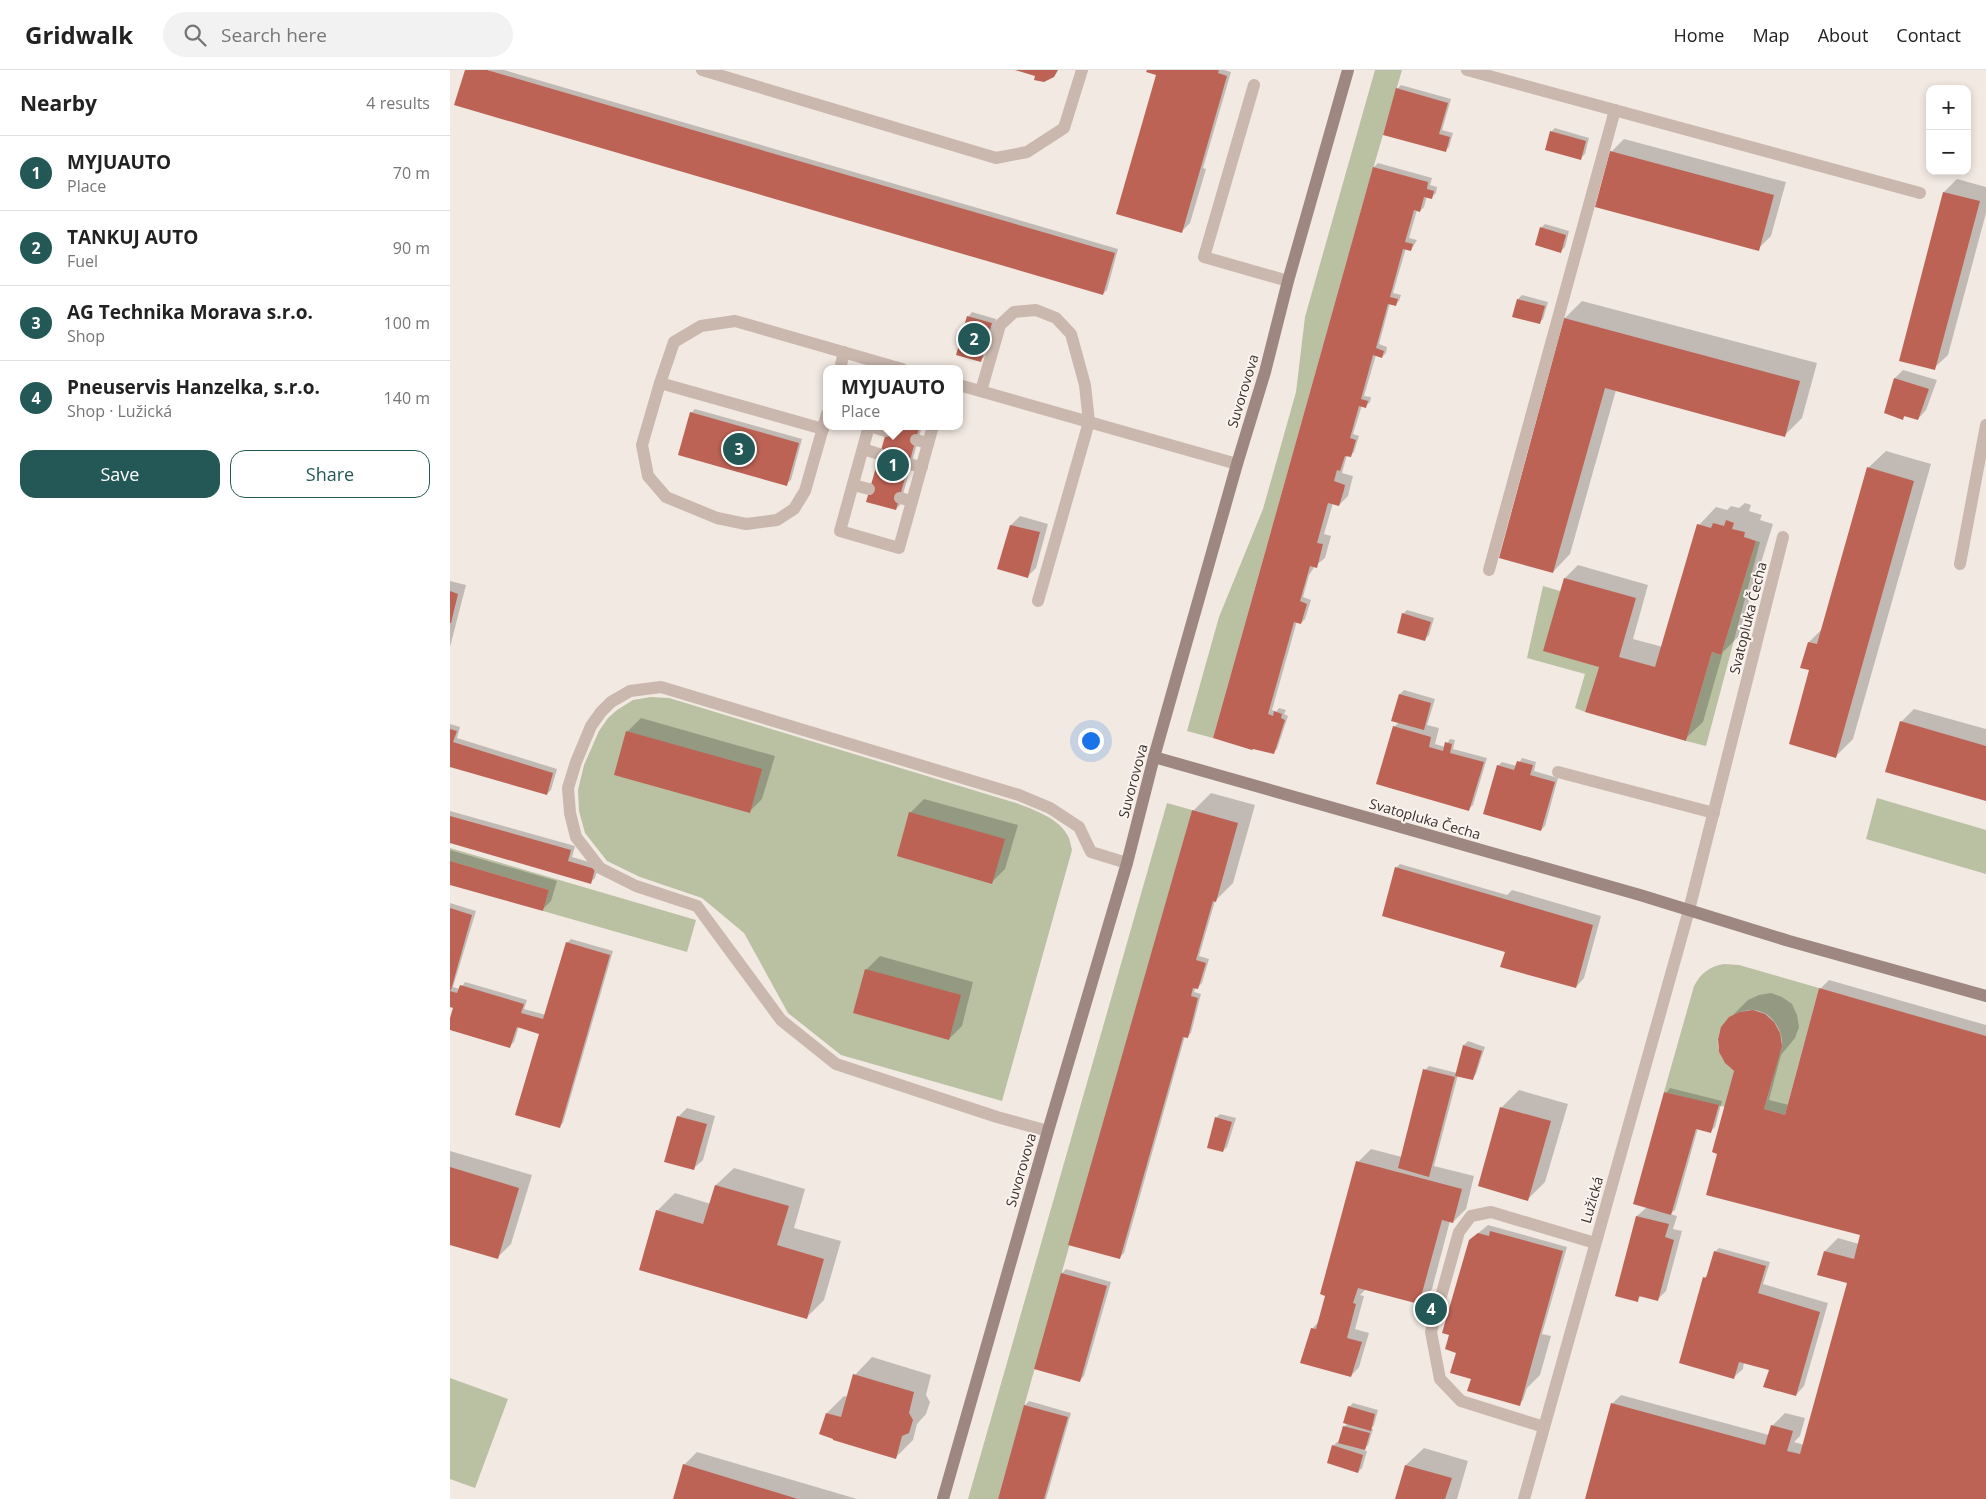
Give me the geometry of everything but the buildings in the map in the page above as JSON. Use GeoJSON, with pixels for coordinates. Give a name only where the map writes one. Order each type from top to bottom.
{"type":"FeatureCollection","features":[{"type":"Feature","properties":{"kind":"street"},"geometry":{"type":"LineString","coordinates":[[702,70],[996,158],[1027,152],[1064,128],[1082,70]]}},
{"type":"Feature","properties":{"kind":"street","name":"Suvorovova"},"geometry":{"type":"LineString","coordinates":[[944,1499],[1048,1130],[1127,863],[1154,757],[1265,372],[1288,281],[1348,70]]}},
{"type":"Feature","properties":{"kind":"street"},"geometry":{"type":"LineString","coordinates":[[1468,70],[1920,192]]}},
{"type":"Feature","properties":{"kind":"street"},"geometry":{"type":"LineString","coordinates":[[1254,86],[1204,257],[1288,281]]}},
{"type":"Feature","properties":{"kind":"street"},"geometry":{"type":"LineString","coordinates":[[1490,570],[1615,110]]}},
{"type":"Feature","properties":{"kind":"street"},"geometry":{"type":"LineString","coordinates":[[981,391],[1000,325],[1014,312],[1036,310],[1056,318],[1071,334],[1085,385],[1089,422],[1038,601]]}},
{"type":"Feature","properties":{"kind":"street"},"geometry":{"type":"LineString","coordinates":[[660,382],[823,429],[805,491],[794,509],[777,520],[746,524],[717,518],[666,498],[648,476],[642,445],[660,382],[674,342],[700,326],[735,321],[883,365]]}},
{"type":"Feature","properties":{"kind":"street"},"geometry":{"type":"LineString","coordinates":[[841,365],[844,352]]}},
{"type":"Feature","properties":{"kind":"street"},"geometry":{"type":"LineString","coordinates":[[963,386],[1237,464]]}},
{"type":"Feature","properties":{"kind":"street"},"geometry":{"type":"LineString","coordinates":[[1960,564],[1986,425]]}},
{"type":"Feature","properties":{"kind":"street"},"geometry":{"type":"LineString","coordinates":[[868,430],[840,531],[899,548],[906,499],[922,441],[930,430]]}},
{"type":"Feature","properties":{"kind":"street"},"geometry":{"type":"LineString","coordinates":[[863,449],[880,454]]}},
{"type":"Feature","properties":{"kind":"street"},"geometry":{"type":"LineString","coordinates":[[853,485],[869,489]]}},
{"type":"Feature","properties":{"kind":"street","name":"Svatopluka Čecha"},"geometry":{"type":"LineString","coordinates":[[1688,910],[1783,537]]}},
{"type":"Feature","properties":{"kind":"street"},"geometry":{"type":"LineString","coordinates":[[1048,1130],[997,1117],[836,1064],[781,1020],[698,906],[636,886],[600,868],[576,837],[570,814],[568,788],[576,762],[591,726],[601,712],[612,702],[630,692],[661,687],[1026,797],[1050,808],[1078,827],[1091,852],[1127,863]]}},
{"type":"Feature","properties":{"kind":"street","name":"Svatopluka Čecha"},"geometry":{"type":"LineString","coordinates":[[1154,757],[1688,910],[1789,941],[1986,996]]}},
{"type":"Feature","properties":{"kind":"street"},"geometry":{"type":"LineString","coordinates":[[1558,772],[1714,813]]}},
{"type":"Feature","properties":{"kind":"street","name":"Lužická"},"geometry":{"type":"LineString","coordinates":[[1524,1499],[1688,910]]}},
{"type":"Feature","properties":{"kind":"street"},"geometry":{"type":"LineString","coordinates":[[1544,1427],[1461,1401],[1440,1379],[1431,1332],[1456,1241],[1459,1232],[1471,1216],[1491,1212],[1595,1244]]}},
{"type":"Feature","properties":{"kind":"green space"},"geometry":{"type":"Polygon","coordinates":[[[1375,70],[1402,70],[1213,738],[1187,731],[1219,617],[1263,509],[1296,392],[1305,317],[1375,70]]]}},
{"type":"Feature","properties":{"kind":"green space"},"geometry":{"type":"Polygon","coordinates":[[[1756,541],[1760,542],[1706,746],[1686,741],[1712,652],[1721,655],[1756,541]]]}},
{"type":"Feature","properties":{"kind":"green space"},"geometry":{"type":"Polygon","coordinates":[[[1543,586],[1560,591],[1599,667],[1585,712],[1575,708],[1585,674],[1527,658],[1543,586]]]}},
{"type":"Feature","properties":{"kind":"green space"},"geometry":{"type":"Polygon","coordinates":[[[651,697],[669,698],[1016,803],[1053,820],[1065,831],[1072,850],[1002,1101],[841,1055],[788,1013],[744,933],[702,898],[640,877],[607,861],[585,833],[579,811],[578,790],[584,765],[599,731],[608,718],[633,700],[651,697]]]}},
{"type":"Feature","properties":{"kind":"green space"},"geometry":{"type":"Polygon","coordinates":[[[1877,798],[1986,830],[1986,874],[1866,839],[1877,798]]]}},
{"type":"Feature","properties":{"kind":"green space"},"geometry":{"type":"Polygon","coordinates":[[[1167,803],[1192,810],[998,1499],[968,1499],[1167,803]]]}},
{"type":"Feature","properties":{"kind":"green space"},"geometry":{"type":"Polygon","coordinates":[[[450,848],[696,920],[687,952],[543,911],[549,890],[450,861],[450,848]]]}},
{"type":"Feature","properties":{"kind":"green space"},"geometry":{"type":"Polygon","coordinates":[[[1724,964],[1739,965],[1819,988],[1785,1115],[1764,1109],[1782,1046],[1781,1034],[1776,1024],[1765,1014],[1753,1010],[1740,1012],[1729,1019],[1721,1030],[1718,1043],[1722,1057],[1734,1071],[1725,1107],[1664,1092],[1694,986],[1706,971],[1714,966],[1724,964]]]}},
{"type":"Feature","properties":{"kind":"green space"},"geometry":{"type":"Polygon","coordinates":[[[450,1378],[508,1399],[475,1488],[450,1479],[450,1378]]]}},
{"type":"Feature","properties":{"kind":"place","name":"TANKUJ AUTO"},"geometry":{"type":"Point","coordinates":[974,339]}},
{"type":"Feature","properties":{"kind":"place","name":"AG Technika Morava s.r.o."},"geometry":{"type":"Point","coordinates":[739,449]}},
{"type":"Feature","properties":{"kind":"place","name":"MYJUAUTO"},"geometry":{"type":"Point","coordinates":[893,465]}},
{"type":"Feature","properties":{"kind":"place","name":"Pneuservis Hanzelka, s.r.o."},"geometry":{"type":"Point","coordinates":[1431,1309]}}]}
